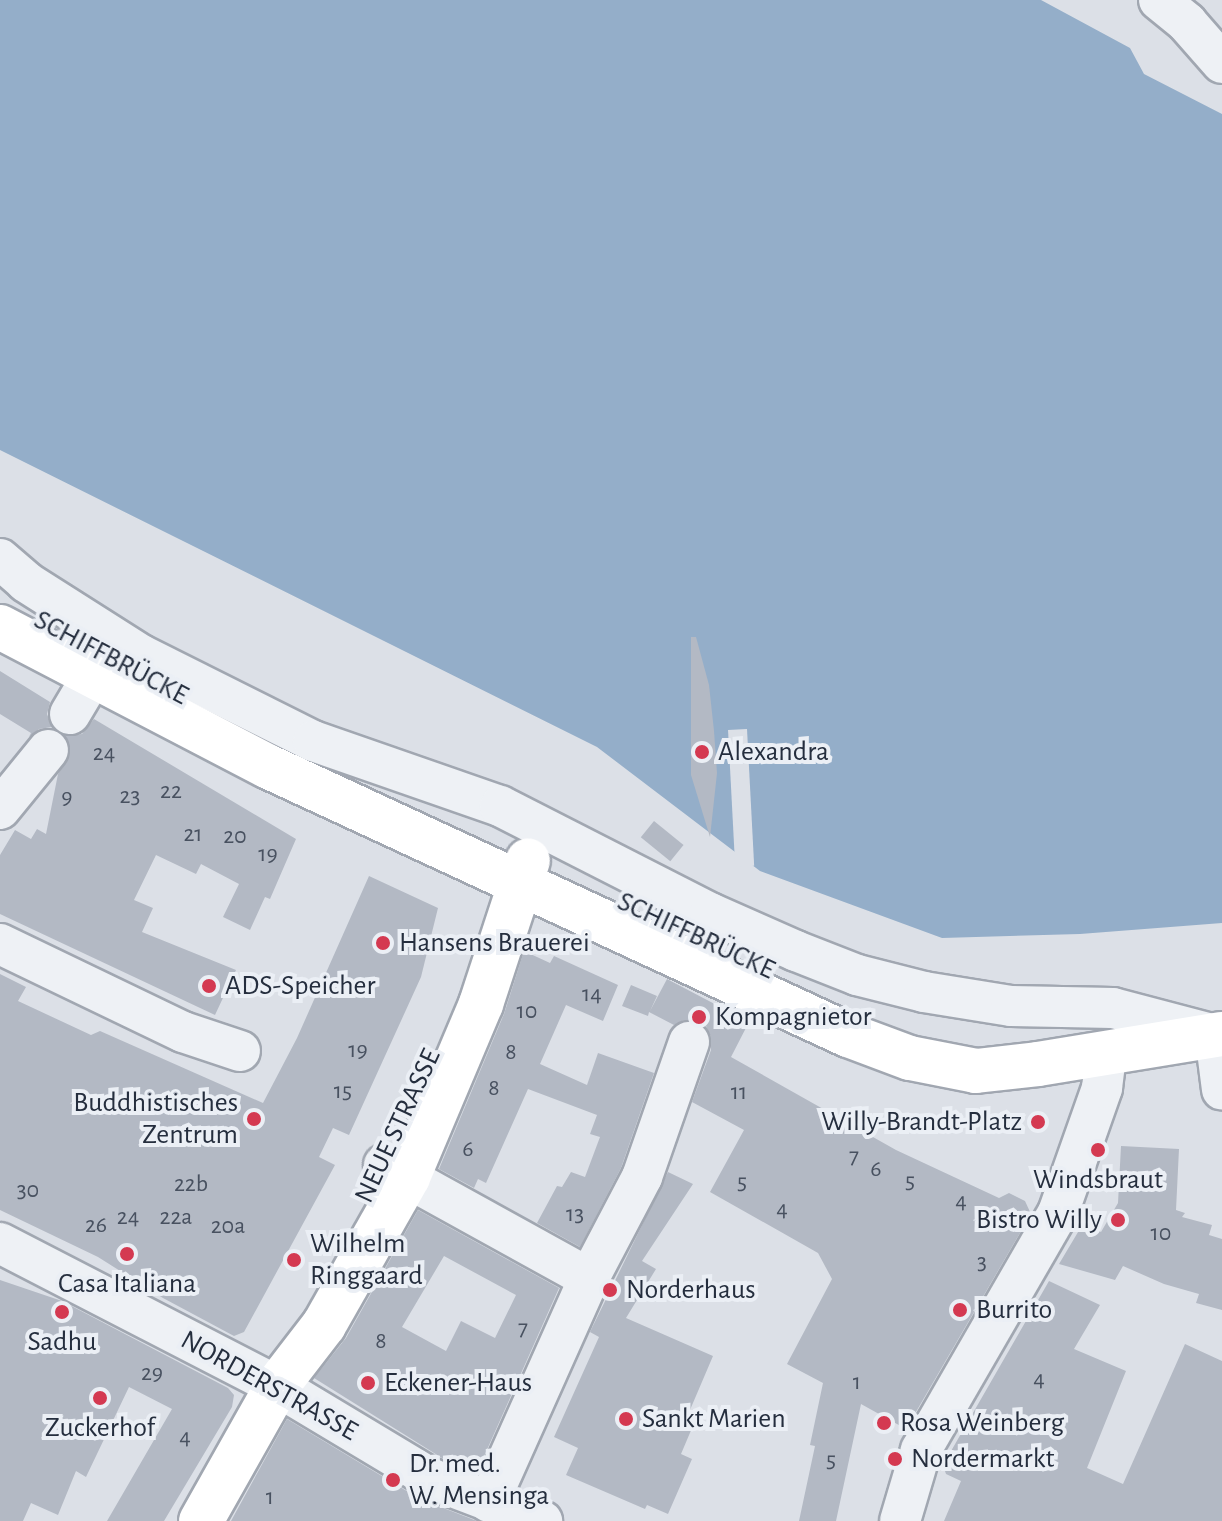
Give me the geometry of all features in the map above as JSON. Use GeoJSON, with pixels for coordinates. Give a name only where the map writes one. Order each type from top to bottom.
{"type":"FeatureCollection","features":[{"type":"Feature","properties":{"kind":"main road","name":"SCHIFFBRÜCKE"},"geometry":{"type":"LineString","coordinates":[[0,620],[92,677],[269,767],[524,872],[736,953],[860,1014],[919,1034],[976,1046],[1106,1054],[1218,1034]]}},
{"type":"Feature","properties":{"kind":"main road","name":"SCHIFFBRÜCKE"},"geometry":{"type":"LineString","coordinates":[[0,620],[104,656],[524,872]]}},
{"type":"Feature","properties":{"kind":"main road","name":"NEUE STRASSE"},"geometry":{"type":"LineString","coordinates":[[201,1521],[277,1386],[324,1325],[396,1171],[459,991],[524,872]]}},
{"type":"Feature","properties":{"kind":"street"},"geometry":{"type":"LineString","coordinates":[[1159,0],[1216,40]]}},
{"type":"Feature","properties":{"kind":"street","name":"SCHIFFBRÜCKE"},"geometry":{"type":"LineString","coordinates":[[0,559],[26,582],[141,655],[313,741],[500,806],[710,913],[833,965],[924,992],[1011,1006],[1113,1008],[1218,1034]]}},
{"type":"Feature","properties":{"kind":"street"},"geometry":{"type":"LineString","coordinates":[[70,714],[92,677]]}},
{"type":"Feature","properties":{"kind":"street"},"geometry":{"type":"LineString","coordinates":[[0,809],[48,750]]}},
{"type":"Feature","properties":{"kind":"street"},"geometry":{"type":"LineString","coordinates":[[0,944],[183,1032],[240,1051]]}},
{"type":"Feature","properties":{"kind":"street"},"geometry":{"type":"LineString","coordinates":[[1218,1034],[1222,1090]]}},
{"type":"Feature","properties":{"kind":"street"},"geometry":{"type":"LineString","coordinates":[[489,1502],[589,1278],[642,1177],[689,1042]]}},
{"type":"Feature","properties":{"kind":"street"},"geometry":{"type":"LineString","coordinates":[[900,1521],[921,1450],[1058,1213],[1102,1088],[1106,1054]]}},
{"type":"Feature","properties":{"kind":"street"},"geometry":{"type":"LineString","coordinates":[[396,1171],[589,1278]]}},
{"type":"Feature","properties":{"kind":"street","name":"NORDERSTRASSE"},"geometry":{"type":"LineString","coordinates":[[0,1243],[277,1386],[432,1479],[542,1521]]}},
{"type":"Feature","properties":{"kind":"water"},"geometry":{"type":"Polygon","coordinates":[[[0,0],[1041,0],[1130,48],[1144,74],[1222,114],[1222,923],[1080,934],[942,938],[760,871],[597,747],[0,450],[0,0]]]}},
{"type":"Feature","properties":{"kind":"pier"},"geometry":{"type":"Polygon","coordinates":[[[747,729],[754,866],[735,867],[728,730],[747,729]]]}},
{"type":"Feature","properties":{"kind":"building","name":"Alexandra"},"geometry":{"type":"Polygon","coordinates":[[[691,637],[696,637],[709,685],[714,731],[717,773],[710,837],[691,775],[691,637]]]}},
{"type":"Feature","properties":{"kind":"building"},"geometry":{"type":"Polygon","coordinates":[[[0,671],[50,702],[47,714],[52,727],[39,729],[29,737],[31,733],[0,714],[0,671]]]}},
{"type":"Feature","properties":{"kind":"building"},"geometry":{"type":"Polygon","coordinates":[[[94,719],[296,839],[270,899],[265,897],[250,930],[223,917],[239,884],[201,864],[196,874],[156,855],[134,900],[153,908],[142,932],[236,970],[215,1015],[0,914],[0,855],[15,830],[31,839],[37,829],[46,834],[58,774],[70,754],[65,736],[82,734],[94,719]]]}},
{"type":"Feature","properties":{"kind":"building"},"geometry":{"type":"Polygon","coordinates":[[[654,821],[684,845],[670,861],[641,837],[654,821]]]}},
{"type":"Feature","properties":{"kind":"building"},"geometry":{"type":"Polygon","coordinates":[[[369,876],[438,908],[421,977],[349,1135],[333,1128],[319,1157],[335,1165],[244,1332],[234,1336],[163,1298],[98,1257],[0,1210],[0,974],[26,987],[18,1001],[91,1035],[100,1031],[263,1103],[297,1038],[369,876]]]}},
{"type":"Feature","properties":{"kind":"building"},"geometry":{"type":"Polygon","coordinates":[[[524,951],[550,963],[554,956],[618,985],[603,1021],[566,1005],[540,1064],[587,1085],[598,1053],[654,1073],[621,1168],[580,1247],[537,1223],[557,1186],[562,1187],[571,1172],[585,1177],[600,1137],[590,1134],[597,1115],[528,1089],[486,1183],[478,1179],[474,1188],[439,1169],[504,1014],[524,951]]]}},
{"type":"Feature","properties":{"kind":"building"},"geometry":{"type":"Polygon","coordinates":[[[667,979],[749,1022],[731,1057],[896,1150],[999,1198],[1009,1193],[1025,1201],[1031,1214],[906,1429],[861,1404],[836,1521],[799,1521],[815,1446],[810,1445],[823,1383],[787,1364],[832,1279],[818,1253],[710,1192],[744,1130],[692,1102],[711,1050],[711,1037],[706,1026],[696,1020],[684,1020],[674,1025],[649,1012],[648,1016],[622,1006],[631,985],[657,996],[650,1011],[667,979]]]}},
{"type":"Feature","properties":{"kind":"building"},"geometry":{"type":"Polygon","coordinates":[[[1121,1146],[1179,1149],[1176,1210],[1185,1213],[1182,1217],[1212,1225],[1209,1235],[1222,1239],[1222,1310],[1196,1303],[1199,1294],[1164,1284],[1123,1266],[1115,1280],[1059,1264],[1084,1222],[1101,1232],[1118,1203],[1121,1146]]]}},
{"type":"Feature","properties":{"kind":"building","name":"Sankt Marien"},"geometry":{"type":"Polygon","coordinates":[[[668,1172],[693,1184],[642,1261],[656,1269],[626,1318],[713,1356],[687,1417],[695,1421],[681,1454],[692,1459],[668,1514],[647,1505],[645,1509],[566,1475],[578,1448],[554,1437],[599,1337],[590,1332],[668,1172]]]}},
{"type":"Feature","properties":{"kind":"building"},"geometry":{"type":"Polygon","coordinates":[[[418,1210],[559,1288],[477,1472],[442,1458],[314,1378],[346,1338],[418,1210]],[[444,1256],[402,1327],[446,1351],[461,1321],[495,1338],[516,1295],[444,1256]]]}},
{"type":"Feature","properties":{"kind":"building"},"geometry":{"type":"Polygon","coordinates":[[[0,1280],[62,1301],[228,1388],[234,1395],[232,1407],[164,1521],[107,1521],[172,1409],[129,1387],[86,1477],[76,1471],[58,1515],[31,1503],[23,1521],[0,1521],[0,1280]]]}},
{"type":"Feature","properties":{"kind":"building"},"geometry":{"type":"Polygon","coordinates":[[[1049,1281],[1100,1305],[1074,1349],[1126,1371],[1087,1468],[1123,1484],[1185,1344],[1222,1361],[1222,1521],[944,1521],[961,1481],[946,1474],[943,1465],[1049,1281]]]}},
{"type":"Feature","properties":{"kind":"building"},"geometry":{"type":"Polygon","coordinates":[[[287,1419],[420,1499],[477,1521],[231,1521],[287,1419]]]}},
{"type":"Feature","properties":{"kind":"place","name":"Alexandra"},"geometry":{"type":"Point","coordinates":[702,752]}},
{"type":"Feature","properties":{"kind":"place","name":"Hansens Brauerei"},"geometry":{"type":"Point","coordinates":[383,943]}},
{"type":"Feature","properties":{"kind":"place","name":"ADS-Speicher"},"geometry":{"type":"Point","coordinates":[209,986]}},
{"type":"Feature","properties":{"kind":"place","name":"Kompagnietor"},"geometry":{"type":"Point","coordinates":[699,1017]}},
{"type":"Feature","properties":{"kind":"place","name":"Buddhistisches Zentrum"},"geometry":{"type":"Point","coordinates":[254,1119]}},
{"type":"Feature","properties":{"kind":"place","name":"Willy-Brandt-Platz"},"geometry":{"type":"Point","coordinates":[1038,1122]}},
{"type":"Feature","properties":{"kind":"place","name":"Windsbraut"},"geometry":{"type":"Point","coordinates":[1098,1150]}},
{"type":"Feature","properties":{"kind":"place","name":"Bistro Willy"},"geometry":{"type":"Point","coordinates":[1118,1220]}},
{"type":"Feature","properties":{"kind":"place","name":"Casa Italiana"},"geometry":{"type":"Point","coordinates":[127,1254]}},
{"type":"Feature","properties":{"kind":"place","name":"Wilhelm Ringgaard"},"geometry":{"type":"Point","coordinates":[294,1260]}},
{"type":"Feature","properties":{"kind":"place","name":"Norderhaus"},"geometry":{"type":"Point","coordinates":[610,1290]}},
{"type":"Feature","properties":{"kind":"place","name":"Burrito"},"geometry":{"type":"Point","coordinates":[960,1310]}},
{"type":"Feature","properties":{"kind":"place","name":"Sadhu"},"geometry":{"type":"Point","coordinates":[62,1312]}},
{"type":"Feature","properties":{"kind":"place","name":"Eckener-Haus"},"geometry":{"type":"Point","coordinates":[368,1383]}},
{"type":"Feature","properties":{"kind":"place","name":"Zuckerhof"},"geometry":{"type":"Point","coordinates":[100,1398]}},
{"type":"Feature","properties":{"kind":"place","name":"Sankt Marien"},"geometry":{"type":"Point","coordinates":[626,1419]}},
{"type":"Feature","properties":{"kind":"place","name":"Rosa Weinberg"},"geometry":{"type":"Point","coordinates":[884,1423]}},
{"type":"Feature","properties":{"kind":"place","name":"Nordermarkt"},"geometry":{"type":"Point","coordinates":[895,1459]}},
{"type":"Feature","properties":{"kind":"place","name":"Dr. med. W. Mensinga"},"geometry":{"type":"Point","coordinates":[393,1480]}}]}
